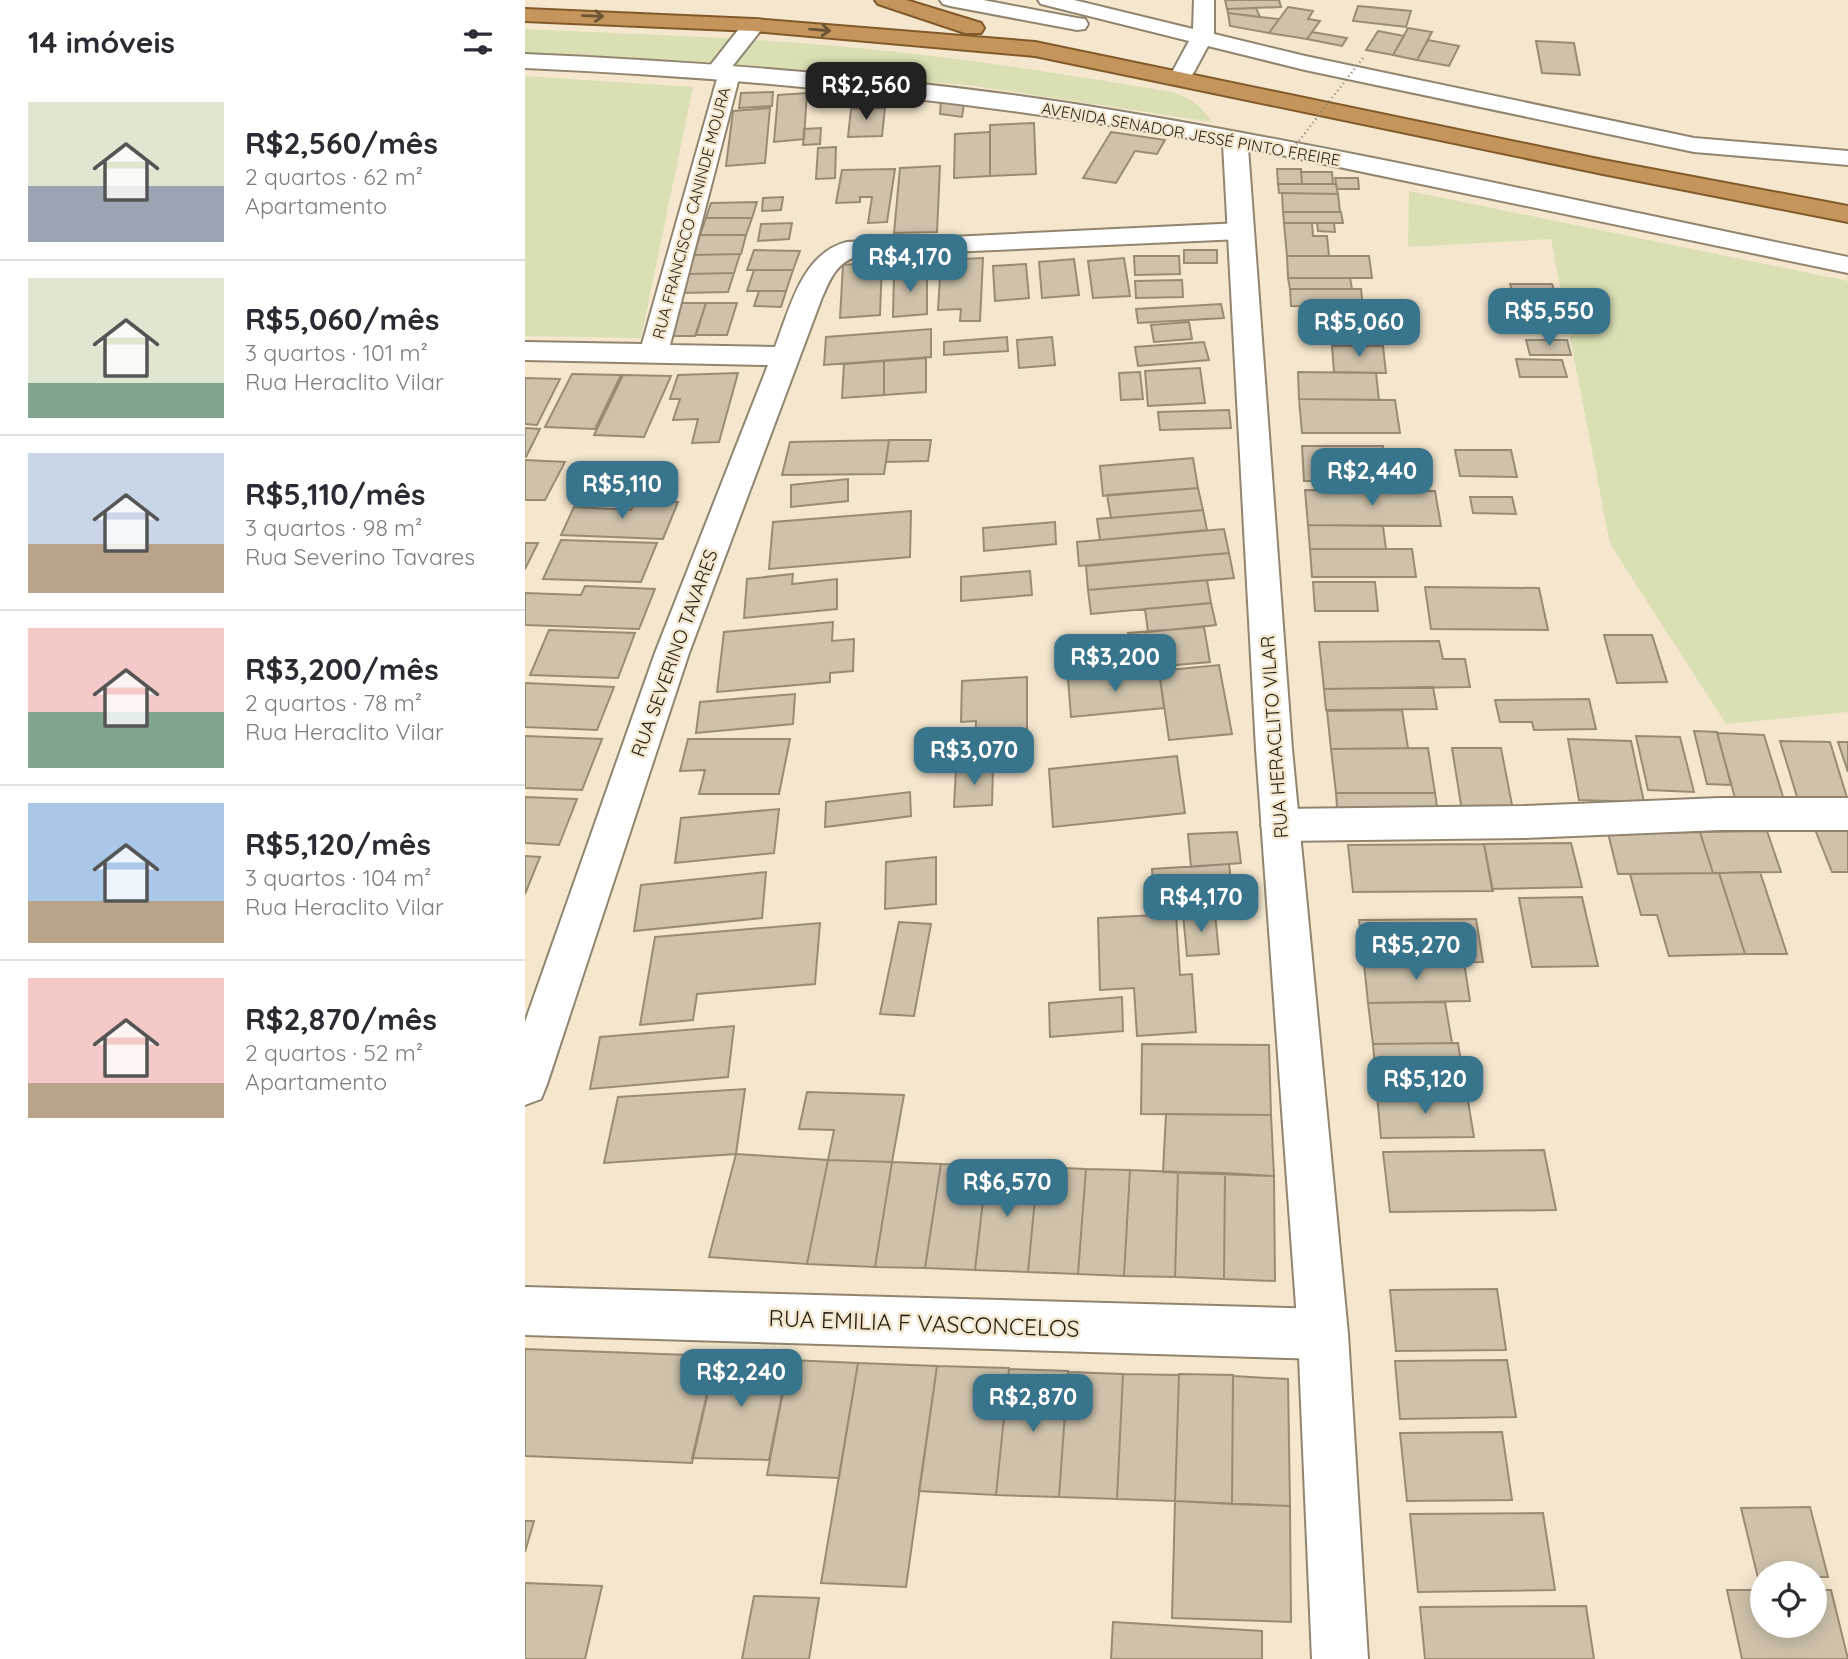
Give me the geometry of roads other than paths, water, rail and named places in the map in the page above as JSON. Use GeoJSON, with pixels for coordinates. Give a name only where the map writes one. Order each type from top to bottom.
{"type":"FeatureCollection","features":[{"type":"Feature","properties":{"kind":"highway"},"geometry":{"type":"LineString","coordinates":[[885,0],[934,6],[1035,49]]}},
{"type":"Feature","properties":{"kind":"highway"},"geometry":{"type":"LineString","coordinates":[[525,15],[754,24],[1035,49],[1184,68],[1602,167],[1848,214]]}},
{"type":"Feature","properties":{"kind":"street"},"geometry":{"type":"LineString","coordinates":[[950,0],[1069,22],[1158,49],[1184,68],[1204,32],[1204,0]]}},
{"type":"Feature","properties":{"kind":"street"},"geometry":{"type":"LineString","coordinates":[[1048,0],[1201,39],[1618,130],[1720,149],[1804,151],[1848,158]]}},
{"type":"Feature","properties":{"kind":"street"},"geometry":{"type":"LineString","coordinates":[[722,73],[754,24]]}},
{"type":"Feature","properties":{"kind":"street","name":"AVENIDA SENADOR JESSÉ PINTO FREIRE"},"geometry":{"type":"LineString","coordinates":[[525,61],[722,73],[1007,102],[1235,139],[1848,265]]}},
{"type":"Feature","properties":{"kind":"street","name":"RUA FRANCISCO CANINDE MOURA"},"geometry":{"type":"LineString","coordinates":[[654,353],[722,73]]}},
{"type":"Feature","properties":{"kind":"street"},"geometry":{"type":"LineString","coordinates":[[1602,167],[1618,130]]}},
{"type":"Feature","properties":{"kind":"street","name":"RUA HERACLITO VILAR"},"geometry":{"type":"LineString","coordinates":[[1235,139],[1280,825],[1322,1334],[1341,1659]]}},
{"type":"Feature","properties":{"kind":"street","name":"RUA SEVERINO TAVARES"},"geometry":{"type":"LineString","coordinates":[[525,1084],[672,653],[823,267],[834,254],[858,248],[1241,230]]}},
{"type":"Feature","properties":{"kind":"street"},"geometry":{"type":"LineString","coordinates":[[525,351],[787,356]]}},
{"type":"Feature","properties":{"kind":"street"},"geometry":{"type":"LineString","coordinates":[[1280,825],[1525,822],[1720,814],[1848,814]]}},
{"type":"Feature","properties":{"kind":"street","name":"RUA EMILIA F VASCONCELOS"},"geometry":{"type":"LineString","coordinates":[[525,1311],[1322,1334]]}}]}
